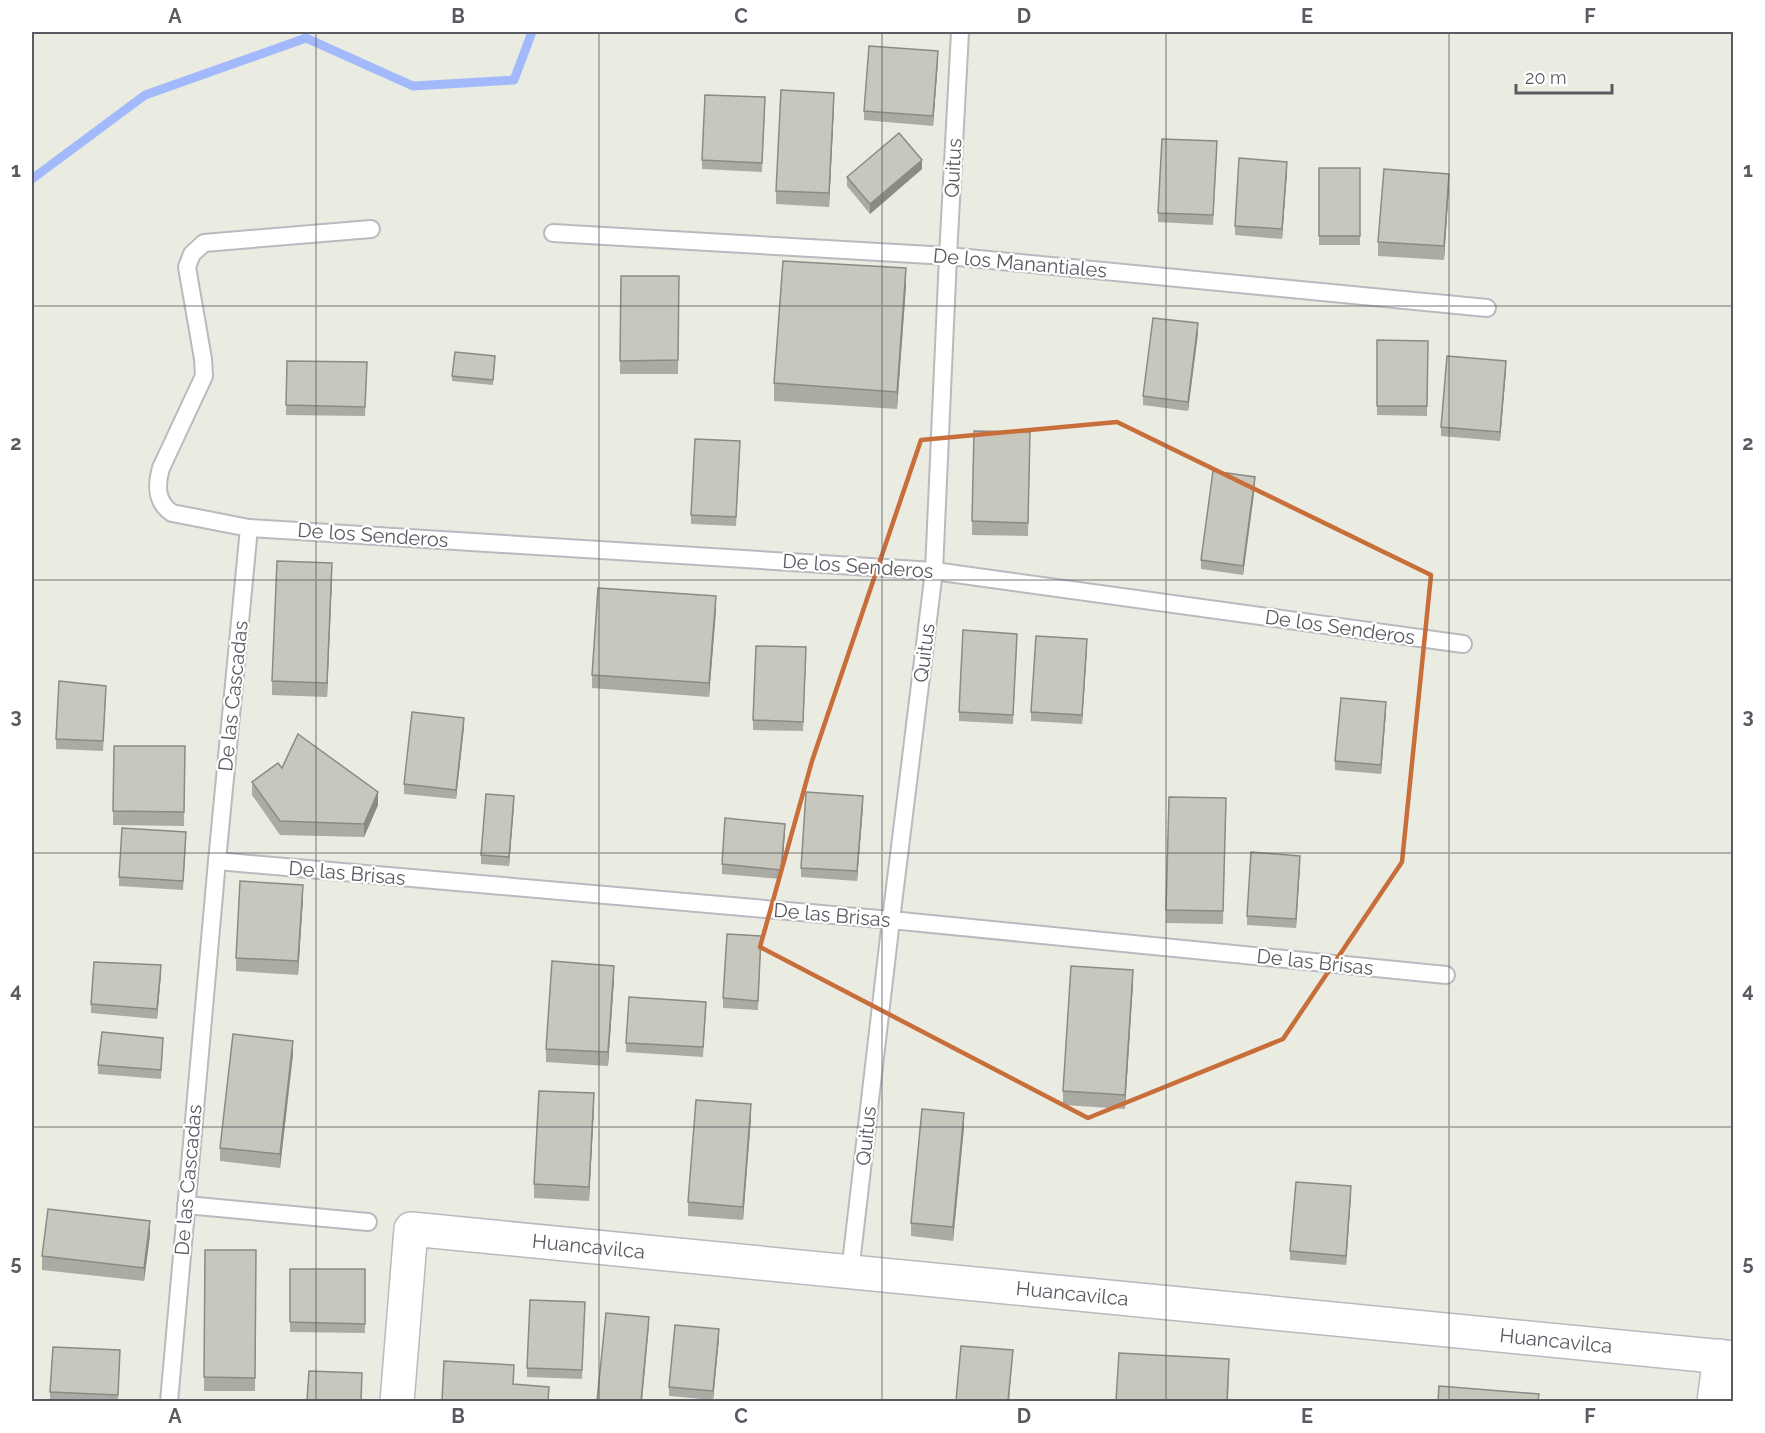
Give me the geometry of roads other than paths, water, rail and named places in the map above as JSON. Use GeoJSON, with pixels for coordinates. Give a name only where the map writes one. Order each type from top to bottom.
{"type":"FeatureCollection","features":[{"type":"Feature","properties":{"kind":"street","name":"Huancavilca"},"geometry":{"type":"LineString","coordinates":[[397,1401],[411,1229],[1727,1357]]}},
{"type":"Feature","properties":{"kind":"street"},"geometry":{"type":"LineString","coordinates":[[1714,1401],[1727,1357]]}},
{"type":"Feature","properties":{"kind":"lane","name":"Quitus"},"geometry":{"type":"LineString","coordinates":[[850,1272],[934,571],[960,32]]}},
{"type":"Feature","properties":{"kind":"lane"},"geometry":{"type":"LineString","coordinates":[[249,528],[172,513],[164,508],[159,497],[157,481],[161,468],[204,376],[204,359],[187,267],[192,254],[204,243],[372,229]]}},
{"type":"Feature","properties":{"kind":"lane","name":"De los Manantiales"},"geometry":{"type":"LineString","coordinates":[[553,233],[948,256],[1487,308]]}},
{"type":"Feature","properties":{"kind":"lane","name":"De los Senderos"},"geometry":{"type":"LineString","coordinates":[[249,528],[934,571],[1463,644]]}},
{"type":"Feature","properties":{"kind":"lane","name":"De las Cascadas"},"geometry":{"type":"LineString","coordinates":[[169,1401],[249,528]]}},
{"type":"Feature","properties":{"kind":"lane","name":"De las Brisas"},"geometry":{"type":"LineString","coordinates":[[217,861],[891,920],[1446,975]]}},
{"type":"Feature","properties":{"kind":"lane"},"geometry":{"type":"LineString","coordinates":[[186,1205],[368,1222]]}},
{"type":"Feature","properties":{"kind":"waterway"},"geometry":{"type":"LineString","coordinates":[[32,179],[145,95],[306,38],[413,86],[514,80],[532,32]]}}]}
